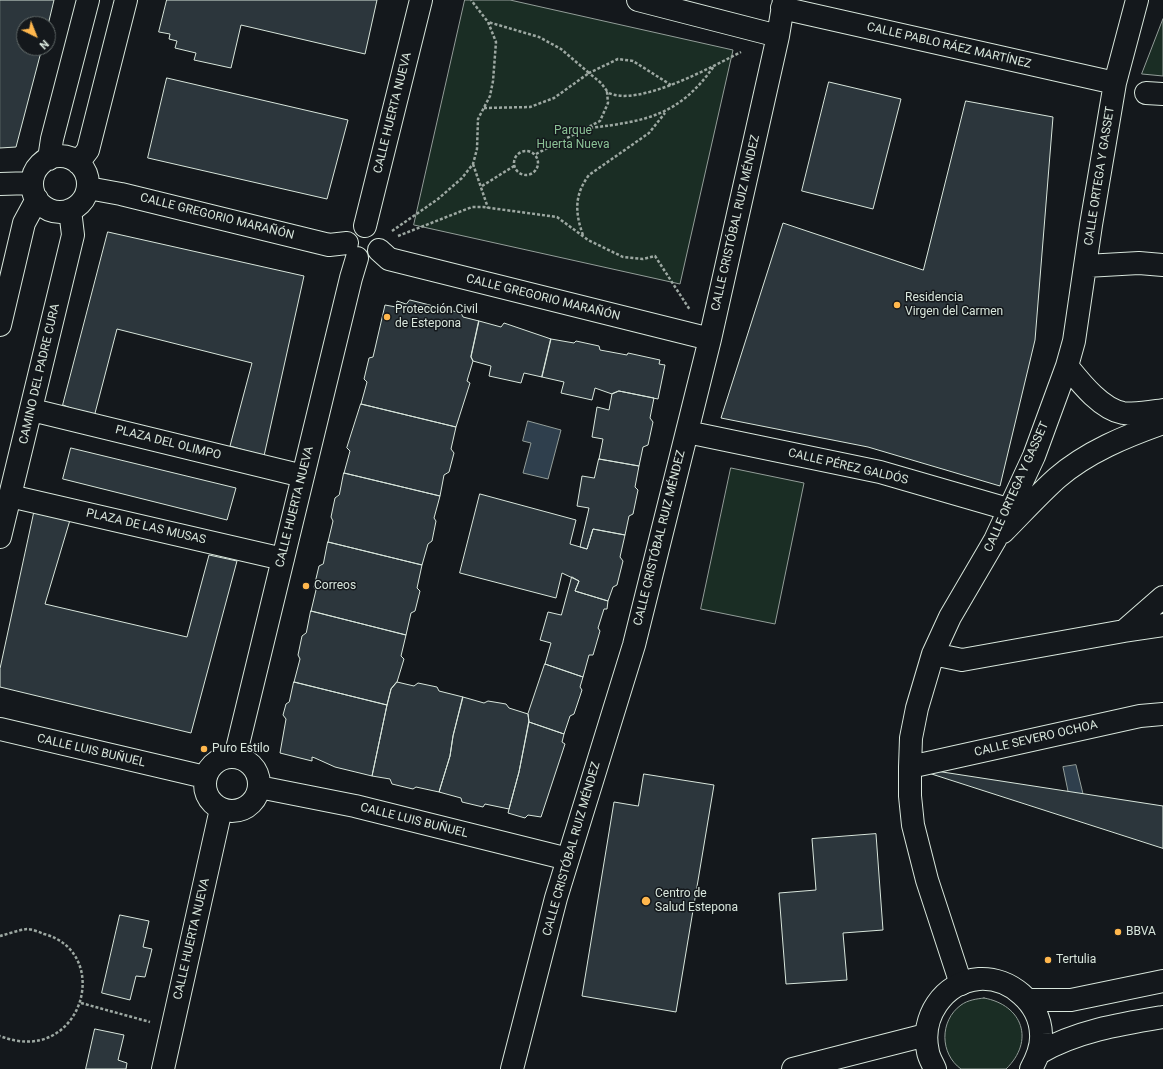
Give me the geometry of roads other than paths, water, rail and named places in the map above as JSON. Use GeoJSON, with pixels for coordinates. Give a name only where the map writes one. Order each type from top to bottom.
{"type":"FeatureCollection","features":[{"type":"Feature","properties":{"kind":"street"},"geometry":{"type":"LineString","coordinates":[[49,159],[52,139],[88,0]]}},
{"type":"Feature","properties":{"kind":"street"},"geometry":{"type":"LineString","coordinates":[[78,163],[88,150],[126,0]]}},
{"type":"Feature","properties":{"kind":"street","name":"CALLE HUERTA NUEVA"},"geometry":{"type":"LineString","coordinates":[[235,757],[351,278],[352,251],[350,232],[354,228],[375,238],[421,0]]}},
{"type":"Feature","properties":{"kind":"street"},"geometry":{"type":"LineString","coordinates":[[638,0],[778,36]]}},
{"type":"Feature","properties":{"kind":"street","name":"CALLE ORTEGA Y GASSET"},"geometry":{"type":"LineString","coordinates":[[961,984],[927,880],[913,825],[910,767],[912,738],[917,708],[933,654],[950,617],[995,540],[1008,509],[1034,456],[1074,341],[1115,83],[1137,0]]}},
{"type":"Feature","properties":{"kind":"street","name":"CALLE CRISTÓBAL RUIZ MÉNDEZ"},"geometry":{"type":"LineString","coordinates":[[512,1069],[556,898],[634,645],[710,339],[778,36],[783,4]]}},
{"type":"Feature","properties":{"kind":"street","name":"CALLE PABLO RÁEZ MARTÍNEZ"},"geometry":{"type":"LineString","coordinates":[[783,4],[1115,83]]}},
{"type":"Feature","properties":{"kind":"street"},"geometry":{"type":"LineString","coordinates":[[0,184],[34,191],[43,206],[51,211],[61,212],[70,210],[82,201],[88,188],[84,170],[78,163],[65,157],[49,159],[37,168],[34,191],[24,223],[0,325]]}},
{"type":"Feature","properties":{"kind":"street","name":"CALLE GREGORIO MARAÑÓN"},"geometry":{"type":"LineString","coordinates":[[88,188],[121,194],[329,245],[352,251],[367,259],[376,254],[375,238]]}},
{"type":"Feature","properties":{"kind":"street","name":"CAMINO DEL PADRE CURA"},"geometry":{"type":"LineString","coordinates":[[0,537],[32,410],[73,235],[70,210]]}},
{"type":"Feature","properties":{"kind":"street","name":"CALLE GREGORIO MARAÑÓN"},"geometry":{"type":"LineString","coordinates":[[375,238],[389,259],[710,339]]}},
{"type":"Feature","properties":{"kind":"street"},"geometry":{"type":"LineString","coordinates":[[1086,266],[1139,263],[1163,265]]}},
{"type":"Feature","properties":{"kind":"street"},"geometry":{"type":"LineString","coordinates":[[1066,366],[1091,394],[1116,411],[1134,414],[1163,410]]}},
{"type":"Feature","properties":{"kind":"street","name":"PLAZA DEL OLIMPO"},"geometry":{"type":"LineString","coordinates":[[32,410],[303,476]]}},
{"type":"Feature","properties":{"kind":"street"},"geometry":{"type":"LineString","coordinates":[[995,540],[1058,477],[1095,452],[1129,435],[1163,423]]}},
{"type":"Feature","properties":{"kind":"street","name":"CALLE PÉREZ GALDÓS"},"geometry":{"type":"LineString","coordinates":[[687,432],[880,472],[1008,509]]}},
{"type":"Feature","properties":{"kind":"street","name":"PLAZA DE LAS MUSAS"},"geometry":{"type":"LineString","coordinates":[[10,496],[283,558]]}},
{"type":"Feature","properties":{"kind":"street"},"geometry":{"type":"LineString","coordinates":[[1124,631],[1163,597]]}},
{"type":"Feature","properties":{"kind":"street"},"geometry":{"type":"LineString","coordinates":[[933,654],[962,660],[1163,625]]}},
{"type":"Feature","properties":{"kind":"street","name":"CALLE SEVERO OCHOA"},"geometry":{"type":"LineString","coordinates":[[910,767],[1140,716],[1163,714]]}},
{"type":"Feature","properties":{"kind":"street","name":"CALLE LUIS BUÑUEL"},"geometry":{"type":"LineString","coordinates":[[0,729],[205,777]]}},
{"type":"Feature","properties":{"kind":"street"},"geometry":{"type":"LineString","coordinates":[[227,757],[235,757],[245,760],[253,766],[258,776],[259,786],[253,801],[241,810],[231,812],[221,809],[213,804],[207,796],[204,787],[205,777],[213,764],[227,757]]}},
{"type":"Feature","properties":{"kind":"street","name":"CALLE LUIS BUÑUEL"},"geometry":{"type":"LineString","coordinates":[[259,786],[355,806],[568,859]]}},
{"type":"Feature","properties":{"kind":"street","name":"CALLE HUERTA NUEVA"},"geometry":{"type":"LineString","coordinates":[[163,1069],[221,809]]}},
{"type":"Feature","properties":{"kind":"street"},"geometry":{"type":"LineString","coordinates":[[935,1069],[928,1053],[926,1035],[928,1019],[936,1004],[948,993],[961,984],[979,979],[997,980],[1014,988],[1028,1000],[1038,1016],[1041,1034],[1035,1061]]}},
{"type":"Feature","properties":{"kind":"street"},"geometry":{"type":"LineString","coordinates":[[1028,1000],[1071,1000],[1163,981]]}},
{"type":"Feature","properties":{"kind":"street"},"geometry":{"type":"LineString","coordinates":[[1035,1061],[1054,1044],[1079,1034],[1163,1017]]}},
{"type":"Feature","properties":{"kind":"street"},"geometry":{"type":"LineString","coordinates":[[794,1069],[926,1035]]}},
{"type":"Feature","properties":{"kind":"water"},"geometry":{"type":"Polygon","coordinates":[[[528,421],[561,430],[548,479],[523,473],[531,443],[523,441],[528,421]]]}},
{"type":"Feature","properties":{"kind":"water"},"geometry":{"type":"Polygon","coordinates":[[[1076,765],[1084,798],[1070,801],[1063,767],[1076,765]]]}},
{"type":"Feature","properties":{"kind":"place","name":"Residencia Virgen del Carmen"},"geometry":{"type":"Point","coordinates":[897,305]}},
{"type":"Feature","properties":{"kind":"place","name":"Protección Civil de Estepona"},"geometry":{"type":"Point","coordinates":[387,317]}},
{"type":"Feature","properties":{"kind":"place","name":"Correos"},"geometry":{"type":"Point","coordinates":[306,586]}},
{"type":"Feature","properties":{"kind":"place","name":"Puro Estilo"},"geometry":{"type":"Point","coordinates":[204,749]}},
{"type":"Feature","properties":{"kind":"place","name":"Centro de Salud Estepona"},"geometry":{"type":"Point","coordinates":[646,901]}},
{"type":"Feature","properties":{"kind":"place","name":"BBVA"},"geometry":{"type":"Point","coordinates":[1118,932]}},
{"type":"Feature","properties":{"kind":"place","name":"Tertulia"},"geometry":{"type":"Point","coordinates":[1048,960]}},
{"type":"Feature","properties":{"kind":"park label","name":"Parque Huerta Nueva"},"geometry":{"type":"Point","coordinates":[573,138]}}]}
